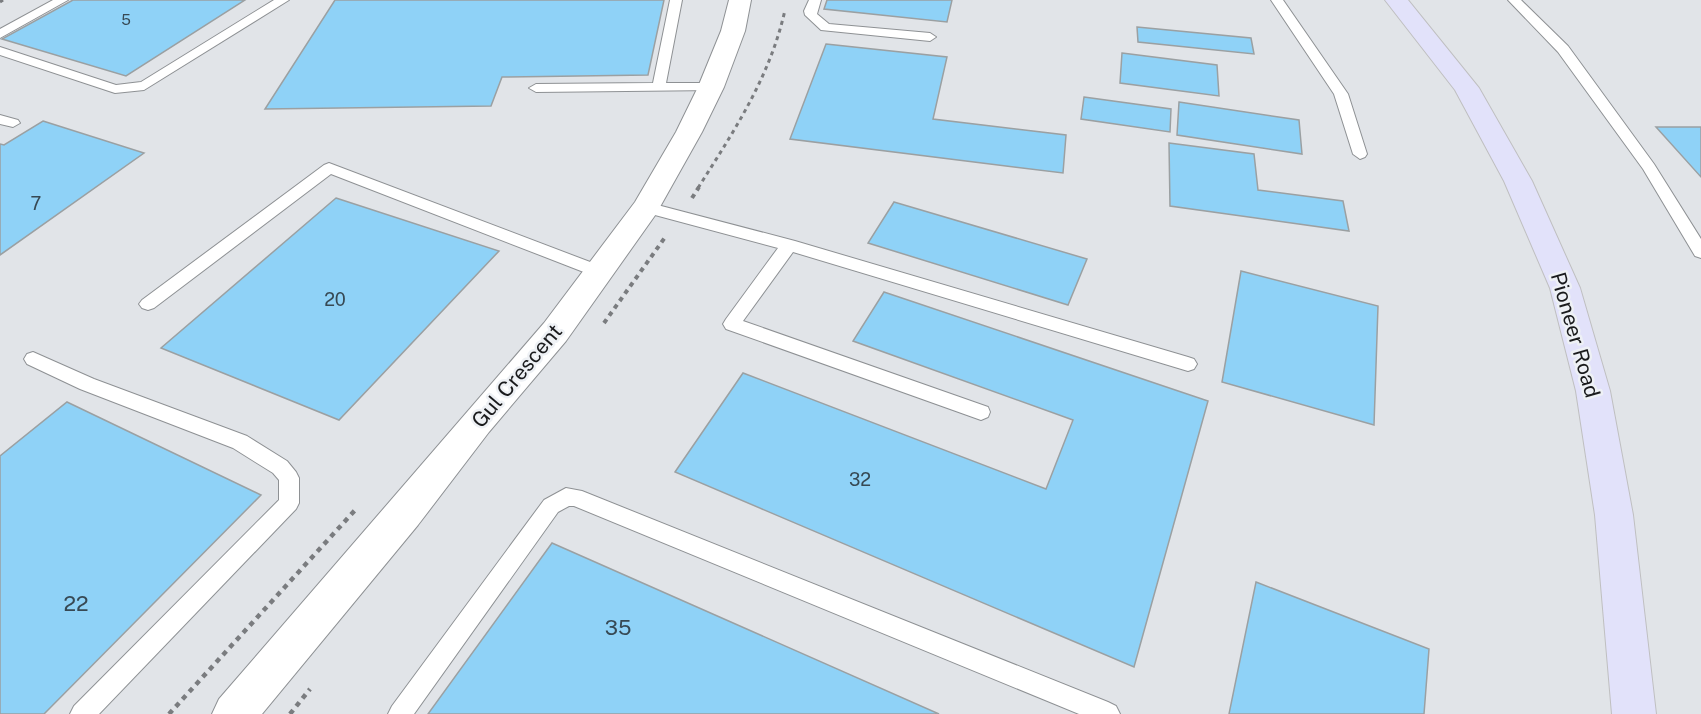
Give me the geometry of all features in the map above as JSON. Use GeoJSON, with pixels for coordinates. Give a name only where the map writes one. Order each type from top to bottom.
{"type":"FeatureCollection","features":[{"type":"Feature","properties":{"kind":"main road","name":"Pioneer Road"},"geometry":{"type":"LineString","coordinates":[[1396,0],[1466,88],[1518,182],[1564,288],[1593,392],[1612,504],[1634,714]]}},
{"type":"Feature","properties":{"kind":"street","name":"Gul Crescent"},"geometry":{"type":"LineString","coordinates":[[234,714],[405,513],[477,422],[555,332],[600,272],[646,207],[688,132],[711,87],[733,31],[740,0]]}},
{"type":"Feature","properties":{"kind":"lane"},"geometry":{"type":"LineString","coordinates":[[0,34],[62,0]]}},
{"type":"Feature","properties":{"kind":"lane"},"geometry":{"type":"LineString","coordinates":[[0,51],[116,89],[144,86],[283,0]]}},
{"type":"Feature","properties":{"kind":"lane"},"geometry":{"type":"LineString","coordinates":[[659,86],[676,0]]}},
{"type":"Feature","properties":{"kind":"lane"},"geometry":{"type":"LineString","coordinates":[[815,0],[810,11],[811,15],[825,27],[930,37]]}},
{"type":"Feature","properties":{"kind":"lane"},"geometry":{"type":"LineString","coordinates":[[1277,0],[1341,94],[1360,154]]}},
{"type":"Feature","properties":{"kind":"lane"},"geometry":{"type":"LineString","coordinates":[[1514,0],[1563,49],[1649,167],[1701,252]]}},
{"type":"Feature","properties":{"kind":"lane"},"geometry":{"type":"LineString","coordinates":[[536,88],[711,87]]}},
{"type":"Feature","properties":{"kind":"lane"},"geometry":{"type":"LineString","coordinates":[[148,304],[329,168],[600,272]]}},
{"type":"Feature","properties":{"kind":"lane"},"geometry":{"type":"LineString","coordinates":[[646,207],[789,245],[1188,364]]}},
{"type":"Feature","properties":{"kind":"lane"},"geometry":{"type":"LineString","coordinates":[[789,245],[732,324],[981,412]]}},
{"type":"Feature","properties":{"kind":"lane"},"geometry":{"type":"LineString","coordinates":[[33,359],[87,384],[240,441],[280,466],[289,478],[289,503],[82,714]]}},
{"type":"Feature","properties":{"kind":"lane"},"geometry":{"type":"LineString","coordinates":[[400,714],[551,506],[566,497],[575,497],[1108,714]]}},
{"type":"Feature","properties":{"kind":"path"},"geometry":{"type":"LineString","coordinates":[[169,714],[359,506]]}},
{"type":"Feature","properties":{"kind":"building"},"geometry":{"type":"Polygon","coordinates":[[[73,0],[245,0],[126,76],[2,39],[73,0]]]}},
{"type":"Feature","properties":{"kind":"building"},"geometry":{"type":"Polygon","coordinates":[[[335,0],[664,0],[648,75],[502,77],[491,106],[265,109],[335,0]]]}},
{"type":"Feature","properties":{"kind":"building"},"geometry":{"type":"Polygon","coordinates":[[[827,0],[952,0],[947,22],[824,9],[827,0]]]}},
{"type":"Feature","properties":{"kind":"building"},"geometry":{"type":"Polygon","coordinates":[[[1137,27],[1251,38],[1254,54],[1138,42],[1137,27]]]}},
{"type":"Feature","properties":{"kind":"building"},"geometry":{"type":"Polygon","coordinates":[[[826,44],[947,57],[933,119],[1066,135],[1063,173],[790,139],[826,44]]]}},
{"type":"Feature","properties":{"kind":"building"},"geometry":{"type":"Polygon","coordinates":[[[1122,53],[1217,65],[1219,96],[1120,83],[1122,53]]]}},
{"type":"Feature","properties":{"kind":"building"},"geometry":{"type":"Polygon","coordinates":[[[1084,97],[1171,109],[1170,132],[1081,119],[1084,97]]]}},
{"type":"Feature","properties":{"kind":"building"},"geometry":{"type":"Polygon","coordinates":[[[1179,102],[1299,120],[1302,154],[1177,135],[1179,102]]]}},
{"type":"Feature","properties":{"kind":"building"},"geometry":{"type":"Polygon","coordinates":[[[43,121],[144,153],[0,255],[0,144],[4,145],[43,121]]]}},
{"type":"Feature","properties":{"kind":"building"},"geometry":{"type":"Polygon","coordinates":[[[1656,127],[1701,127],[1701,177],[1656,127]]]}},
{"type":"Feature","properties":{"kind":"building"},"geometry":{"type":"Polygon","coordinates":[[[1169,143],[1254,154],[1258,190],[1343,201],[1349,231],[1170,206],[1169,143]]]}},
{"type":"Feature","properties":{"kind":"building"},"geometry":{"type":"Polygon","coordinates":[[[336,198],[499,251],[339,420],[161,348],[336,198]]]}},
{"type":"Feature","properties":{"kind":"building"},"geometry":{"type":"Polygon","coordinates":[[[894,202],[1087,259],[1068,305],[868,243],[894,202]]]}},
{"type":"Feature","properties":{"kind":"building"},"geometry":{"type":"Polygon","coordinates":[[[1241,271],[1378,306],[1374,425],[1222,382],[1241,271]]]}},
{"type":"Feature","properties":{"kind":"building"},"geometry":{"type":"Polygon","coordinates":[[[884,292],[1208,401],[1134,667],[675,472],[743,373],[1046,489],[1073,420],[853,341],[884,292]]]}},
{"type":"Feature","properties":{"kind":"building"},"geometry":{"type":"Polygon","coordinates":[[[67,402],[261,495],[44,714],[0,714],[0,456],[67,402]]]}},
{"type":"Feature","properties":{"kind":"building"},"geometry":{"type":"Polygon","coordinates":[[[552,543],[939,714],[428,714],[552,543]]]}},
{"type":"Feature","properties":{"kind":"building"},"geometry":{"type":"Polygon","coordinates":[[[1256,582],[1429,649],[1424,714],[1229,714],[1256,582]]]}}]}
